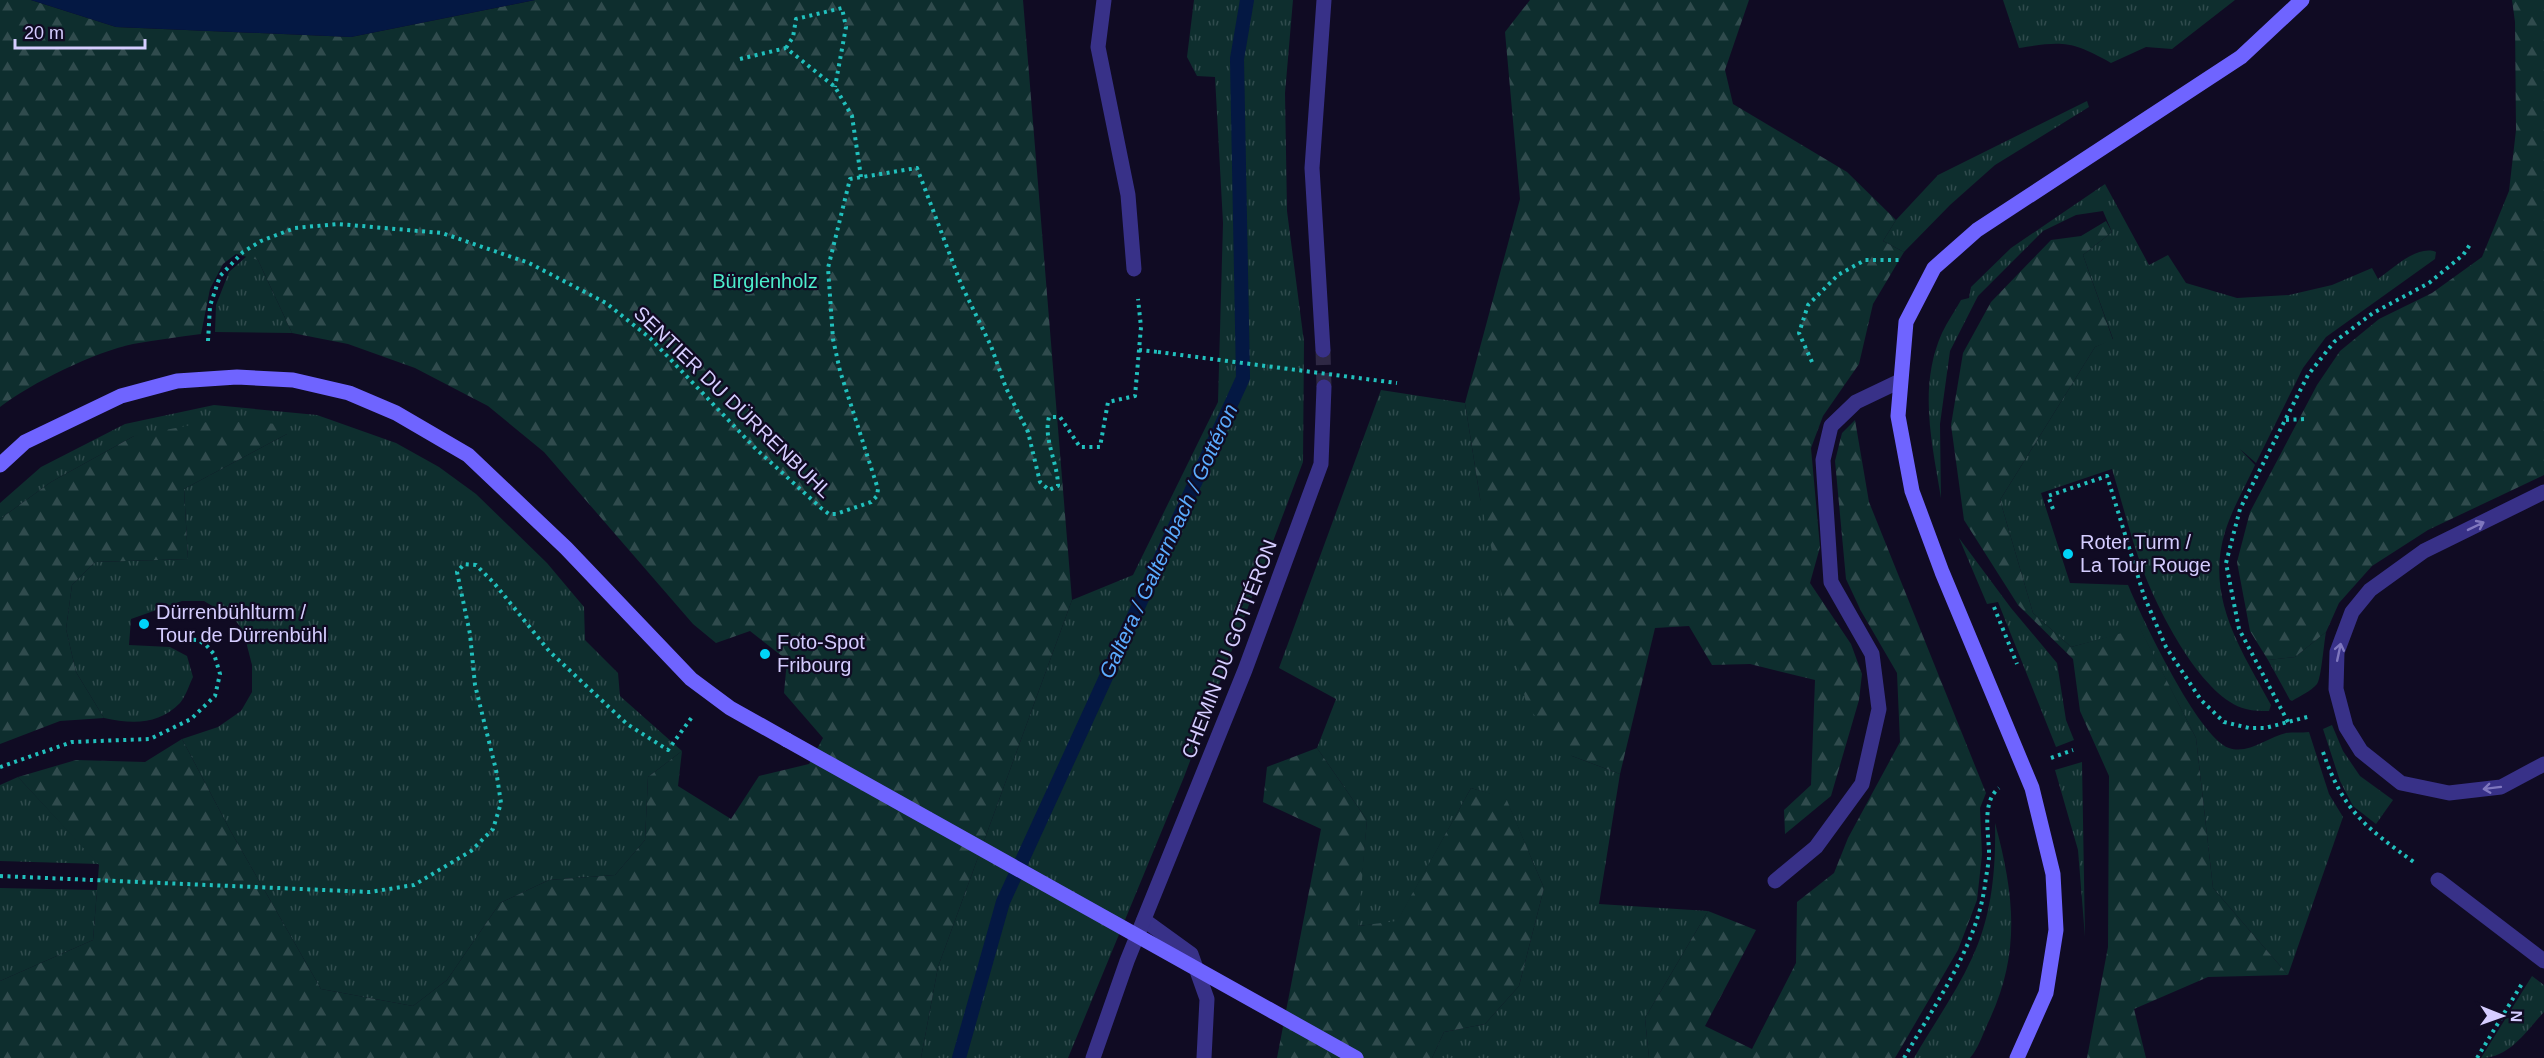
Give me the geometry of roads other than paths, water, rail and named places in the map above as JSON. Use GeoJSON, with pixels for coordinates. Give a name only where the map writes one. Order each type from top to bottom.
{"type":"FeatureCollection","features":[{"type":"Feature","properties":{"kind":"main road"},"geometry":{"type":"LineString","coordinates":[[2017,1058],[2046,993],[2056,930],[2053,874],[2032,788],[1942,572],[1912,491],[1898,416],[1906,322],[1935,268],[1977,230],[2241,57],[2302,0]]}},
{"type":"Feature","properties":{"kind":"main road"},"geometry":{"type":"LineString","coordinates":[[0,465],[25,442],[121,396],[177,381],[237,377],[293,380],[349,393],[396,413],[468,455],[566,548],[691,679],[730,708],[1356,1058]]}},
{"type":"Feature","properties":{"kind":"street"},"geometry":{"type":"LineString","coordinates":[[1104,0],[1098,47],[1128,195],[1134,269]]}},
{"type":"Feature","properties":{"kind":"street"},"geometry":{"type":"LineString","coordinates":[[1323,350],[1312,168],[1324,0]]}},
{"type":"Feature","properties":{"kind":"street"},"geometry":{"type":"LineString","coordinates":[[1775,881],[1816,847],[1862,784],[1880,709],[1872,654],[1832,582],[1823,460],[1831,426],[1856,402],[1900,381]]}},
{"type":"Feature","properties":{"kind":"street","name":"CHEMIN DU GOTTÉRON"},"geometry":{"type":"LineString","coordinates":[[1093,1058],[1144,920],[1245,670],[1321,464],[1324,387]]}},
{"type":"Feature","properties":{"kind":"street"},"geometry":{"type":"LineString","coordinates":[[2544,492],[2424,551],[2370,590],[2352,612],[2337,652],[2336,689],[2346,727],[2361,751],[2401,783],[2449,793],[2501,787],[2544,764]]}},
{"type":"Feature","properties":{"kind":"street"},"geometry":{"type":"LineString","coordinates":[[2438,880],[2544,961]]}},
{"type":"Feature","properties":{"kind":"street"},"geometry":{"type":"LineString","coordinates":[[1144,920],[1191,954],[1208,999],[1204,1058]]}},
{"type":"Feature","properties":{"kind":"water"},"geometry":{"type":"Polygon","coordinates":[[[31,0],[535,0],[351,37],[116,27],[31,0]]]}},
{"type":"Feature","properties":{"kind":"waterway","name":"Galtera / Galternbach / Gottéron"},"geometry":{"type":"LineString","coordinates":[[959,1058],[1003,902],[1243,378],[1237,59],[1247,0]]}},
{"type":"Feature","properties":{"kind":"tunnel"},"geometry":{"type":"LineString","coordinates":[[1323,350],[1324,387]]}},
{"type":"Feature","properties":{"kind":"place","name":"Roter Turm / La Tour Rouge"},"geometry":{"type":"Point","coordinates":[2068,554]}},
{"type":"Feature","properties":{"kind":"place","name":"Dürrenbühlturm / Tour de Dürrenbühl"},"geometry":{"type":"Point","coordinates":[144,624]}},
{"type":"Feature","properties":{"kind":"place","name":"Foto-Spot Fribourg"},"geometry":{"type":"Point","coordinates":[765,654]}},
{"type":"Feature","properties":{"kind":"park label","name":"Bürglenholz"},"geometry":{"type":"Point","coordinates":[765,281]}}]}
